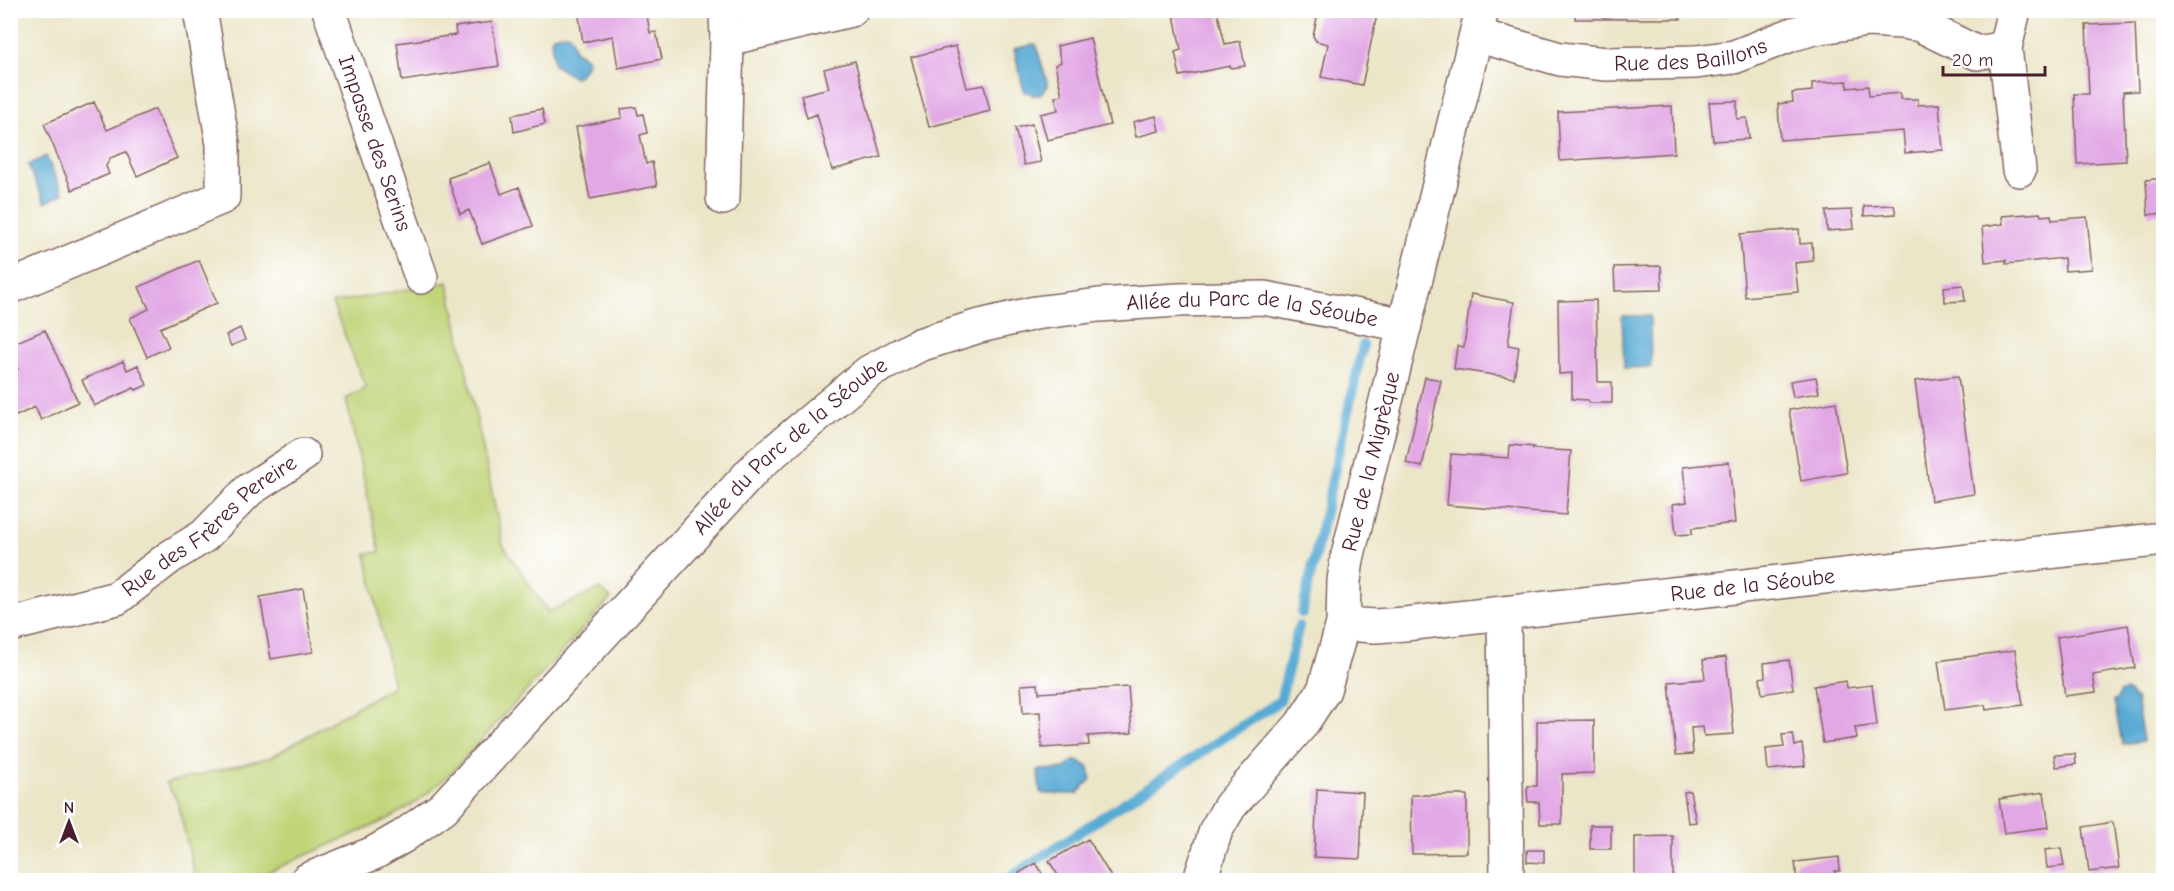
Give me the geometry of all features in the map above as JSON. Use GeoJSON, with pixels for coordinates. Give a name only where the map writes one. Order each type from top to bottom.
{"type":"FeatureCollection","features":[{"type":"Feature","properties":{"kind":"street"},"geometry":{"type":"LineString","coordinates":[[10,287],[223,196],[223,144],[200,10]]}},
{"type":"Feature","properties":{"kind":"street","name":"Impasse des Serins"},"geometry":{"type":"LineString","coordinates":[[329,10],[421,277]]}},
{"type":"Feature","properties":{"kind":"street"},"geometry":{"type":"LineString","coordinates":[[723,198],[726,25],[851,10]]}},
{"type":"Feature","properties":{"kind":"street"},"geometry":{"type":"LineString","coordinates":[[2014,10],[2005,48],[2019,170]]}},
{"type":"Feature","properties":{"kind":"street","name":"Rue des Baillons"},"geometry":{"type":"LineString","coordinates":[[1479,23],[1560,59],[1606,64],[1696,62],[1734,57],[1793,34],[1815,28],[1867,20],[1902,21],[1920,26],[1977,53],[2005,48]]}},
{"type":"Feature","properties":{"kind":"street","name":"Rue de la Migrèque"},"geometry":{"type":"LineString","coordinates":[[1200,880],[1216,830],[1230,806],[1301,725],[1324,690],[1343,624],[1347,559],[1479,23]]}},
{"type":"Feature","properties":{"kind":"street","name":"Allée du Parc de la Séoube"},"geometry":{"type":"LineString","coordinates":[[307,880],[374,853],[402,837],[443,808],[758,465],[869,372],[919,345],[976,327],[1035,313],[1099,305],[1178,300],[1264,298],[1404,325]]}},
{"type":"Feature","properties":{"kind":"street","name":"Rue des Frères Pereire"},"geometry":{"type":"LineString","coordinates":[[10,625],[117,598],[170,557],[204,536],[249,490],[303,454]]}},
{"type":"Feature","properties":{"kind":"street","name":"Rue de la Séoube"},"geometry":{"type":"LineString","coordinates":[[1343,624],[1375,626],[1504,614],[2163,539]]}},
{"type":"Feature","properties":{"kind":"street"},"geometry":{"type":"LineString","coordinates":[[1504,614],[1507,880]]}},
{"type":"Feature","properties":{"kind":"green space"},"geometry":{"type":"Polygon","coordinates":[[[448,282],[503,545],[548,612],[600,589],[611,598],[451,773],[417,802],[388,819],[250,880],[196,880],[177,800],[166,783],[271,757],[393,686],[366,554],[380,552],[346,399],[366,388],[332,303],[448,282]]]}},
{"type":"Feature","properties":{"kind":"water"},"geometry":{"type":"Polygon","coordinates":[[[567,33],[571,36],[575,51],[587,58],[587,64],[580,75],[574,77],[554,65],[551,40],[553,36],[567,33]]]}},
{"type":"Feature","properties":{"kind":"water"},"geometry":{"type":"Polygon","coordinates":[[[1036,44],[1048,86],[1040,95],[1032,95],[1024,92],[1014,49],[1036,44]]]}},
{"type":"Feature","properties":{"kind":"water"},"geometry":{"type":"Polygon","coordinates":[[[46,156],[63,194],[45,203],[28,165],[46,156]]]}},
{"type":"Feature","properties":{"kind":"water"},"geometry":{"type":"Polygon","coordinates":[[[1622,316],[1650,316],[1651,367],[1624,368],[1622,316]]]}},
{"type":"Feature","properties":{"kind":"water"},"geometry":{"type":"Polygon","coordinates":[[[2124,691],[2136,698],[2143,741],[2122,744],[2114,701],[2117,700],[2119,693],[2124,691]]]}},
{"type":"Feature","properties":{"kind":"water"},"geometry":{"type":"Polygon","coordinates":[[[1073,761],[1089,767],[1091,779],[1077,794],[1040,792],[1038,770],[1065,769],[1073,761]]]}},
{"type":"Feature","properties":{"kind":"building"},"geometry":{"type":"Polygon","coordinates":[[[578,10],[646,10],[650,33],[656,32],[662,59],[618,68],[613,36],[583,42],[578,10]]]}},
{"type":"Feature","properties":{"kind":"building"},"geometry":{"type":"Polygon","coordinates":[[[1173,10],[1217,10],[1225,44],[1240,41],[1245,66],[1231,68],[1230,66],[1180,76],[1175,52],[1181,50],[1173,10]]]}},
{"type":"Feature","properties":{"kind":"building"},"geometry":{"type":"Polygon","coordinates":[[[1322,10],[1334,12],[1335,10],[1378,10],[1362,85],[1321,77],[1328,44],[1316,41],[1313,36],[1318,13],[1322,10]]]}},
{"type":"Feature","properties":{"kind":"building"},"geometry":{"type":"Polygon","coordinates":[[[1575,10],[1680,10],[1681,19],[1575,19],[1575,10]]]}},
{"type":"Feature","properties":{"kind":"building"},"geometry":{"type":"Polygon","coordinates":[[[492,22],[499,66],[402,81],[397,43],[456,35],[455,27],[492,22]]]}},
{"type":"Feature","properties":{"kind":"building"},"geometry":{"type":"Polygon","coordinates":[[[2135,23],[2138,91],[2123,92],[2126,161],[2077,164],[2074,94],[2089,94],[2086,25],[2135,23]]]}},
{"type":"Feature","properties":{"kind":"building"},"geometry":{"type":"Polygon","coordinates":[[[1090,38],[1110,125],[1047,140],[1040,114],[1058,110],[1055,97],[1062,95],[1055,65],[1061,62],[1057,46],[1090,38]]]}},
{"type":"Feature","properties":{"kind":"building"},"geometry":{"type":"Polygon","coordinates":[[[956,46],[967,88],[984,85],[990,111],[929,127],[911,57],[956,46]]]}},
{"type":"Feature","properties":{"kind":"building"},"geometry":{"type":"Polygon","coordinates":[[[855,61],[881,157],[832,170],[817,114],[807,118],[801,95],[829,88],[824,69],[855,61]]]}},
{"type":"Feature","properties":{"kind":"building"},"geometry":{"type":"Polygon","coordinates":[[[1847,81],[1848,88],[1868,86],[1869,96],[1900,93],[1900,99],[1918,99],[1918,105],[1939,104],[1943,150],[1905,153],[1903,131],[1780,140],[1778,104],[1793,102],[1792,93],[1812,91],[1812,83],[1847,81]]]}},
{"type":"Feature","properties":{"kind":"building"},"geometry":{"type":"Polygon","coordinates":[[[1737,101],[1737,119],[1747,118],[1749,139],[1713,141],[1709,102],[1737,101]]]}},
{"type":"Feature","properties":{"kind":"building"},"geometry":{"type":"Polygon","coordinates":[[[94,102],[107,130],[155,109],[177,158],[137,176],[126,152],[110,158],[106,166],[109,174],[72,190],[44,124],[94,102]]]}},
{"type":"Feature","properties":{"kind":"building"},"geometry":{"type":"Polygon","coordinates":[[[1672,106],[1674,153],[1560,161],[1558,112],[1672,106]]]}},
{"type":"Feature","properties":{"kind":"building"},"geometry":{"type":"Polygon","coordinates":[[[636,107],[638,115],[643,114],[647,133],[640,135],[646,164],[652,162],[657,186],[590,199],[576,127],[622,118],[621,109],[636,107]]]}},
{"type":"Feature","properties":{"kind":"building"},"geometry":{"type":"Polygon","coordinates":[[[542,109],[545,124],[514,132],[512,115],[542,109]]]}},
{"type":"Feature","properties":{"kind":"building"},"geometry":{"type":"Polygon","coordinates":[[[1156,116],[1159,131],[1136,137],[1133,122],[1156,116]]]}},
{"type":"Feature","properties":{"kind":"building"},"geometry":{"type":"Polygon","coordinates":[[[1032,124],[1041,162],[1024,165],[1015,128],[1032,124]]]}},
{"type":"Feature","properties":{"kind":"building"},"geometry":{"type":"Polygon","coordinates":[[[490,163],[501,194],[519,187],[533,226],[482,244],[469,210],[460,214],[448,178],[490,163]]]}},
{"type":"Feature","properties":{"kind":"building"},"geometry":{"type":"Polygon","coordinates":[[[2163,178],[2163,213],[2148,215],[2146,180],[2163,178]]]}},
{"type":"Feature","properties":{"kind":"building"},"geometry":{"type":"Polygon","coordinates":[[[1894,205],[1896,214],[1864,216],[1864,206],[1894,205]]]}},
{"type":"Feature","properties":{"kind":"building"},"geometry":{"type":"Polygon","coordinates":[[[1852,210],[1854,229],[1827,231],[1826,211],[1852,210]]]}},
{"type":"Feature","properties":{"kind":"building"},"geometry":{"type":"Polygon","coordinates":[[[2040,213],[2041,216],[2051,215],[2052,220],[2087,217],[2092,269],[2065,271],[2064,258],[2006,264],[2006,260],[1985,262],[1982,227],[2003,224],[2002,216],[2040,213]]]}},
{"type":"Feature","properties":{"kind":"building"},"geometry":{"type":"Polygon","coordinates":[[[1799,229],[1800,244],[1812,243],[1813,261],[1795,263],[1798,292],[1745,297],[1740,234],[1799,229]]]}},
{"type":"Feature","properties":{"kind":"building"},"geometry":{"type":"Polygon","coordinates":[[[199,260],[217,303],[160,328],[169,347],[147,357],[130,318],[149,309],[139,287],[199,260]]]}},
{"type":"Feature","properties":{"kind":"building"},"geometry":{"type":"Polygon","coordinates":[[[1661,266],[1662,290],[1615,291],[1614,267],[1661,266]]]}},
{"type":"Feature","properties":{"kind":"building"},"geometry":{"type":"Polygon","coordinates":[[[1963,285],[1965,301],[1945,302],[1944,287],[1963,285]]]}},
{"type":"Feature","properties":{"kind":"building"},"geometry":{"type":"Polygon","coordinates":[[[1471,294],[1514,302],[1508,345],[1519,347],[1514,378],[1454,369],[1457,346],[1464,347],[1471,294]]]}},
{"type":"Feature","properties":{"kind":"building"},"geometry":{"type":"Polygon","coordinates":[[[1596,300],[1598,382],[1612,382],[1612,403],[1589,403],[1588,400],[1572,399],[1572,373],[1559,374],[1558,301],[1596,300]]]}},
{"type":"Feature","properties":{"kind":"building"},"geometry":{"type":"Polygon","coordinates":[[[240,328],[245,340],[231,346],[226,335],[240,328]]]}},
{"type":"Feature","properties":{"kind":"building"},"geometry":{"type":"Polygon","coordinates":[[[45,330],[78,402],[41,420],[35,407],[10,419],[10,372],[18,369],[10,353],[10,345],[45,330]]]}},
{"type":"Feature","properties":{"kind":"building"},"geometry":{"type":"Polygon","coordinates":[[[123,361],[127,370],[138,365],[147,385],[136,390],[134,388],[94,406],[82,380],[123,361]]]}},
{"type":"Feature","properties":{"kind":"building"},"geometry":{"type":"Polygon","coordinates":[[[1958,376],[1974,494],[1931,501],[1915,381],[1958,376]]]}},
{"type":"Feature","properties":{"kind":"building"},"geometry":{"type":"Polygon","coordinates":[[[1425,377],[1441,380],[1422,467],[1406,463],[1425,377]]]}},
{"type":"Feature","properties":{"kind":"building"},"geometry":{"type":"Polygon","coordinates":[[[1816,377],[1819,393],[1793,397],[1790,381],[1816,377]]]}},
{"type":"Feature","properties":{"kind":"building"},"geometry":{"type":"Polygon","coordinates":[[[1836,402],[1847,473],[1801,481],[1789,410],[1836,402]]]}},
{"type":"Feature","properties":{"kind":"building"},"geometry":{"type":"Polygon","coordinates":[[[1510,445],[1571,451],[1566,515],[1447,505],[1451,454],[1509,458],[1510,445]]]}},
{"type":"Feature","properties":{"kind":"building"},"geometry":{"type":"Polygon","coordinates":[[[1729,462],[1735,523],[1692,528],[1692,534],[1676,535],[1673,504],[1687,502],[1683,467],[1729,462]]]}},
{"type":"Feature","properties":{"kind":"building"},"geometry":{"type":"Polygon","coordinates":[[[303,589],[313,652],[271,659],[260,597],[303,589]]]}},
{"type":"Feature","properties":{"kind":"building"},"geometry":{"type":"Polygon","coordinates":[[[2128,625],[2135,668],[2093,675],[2096,692],[2065,696],[2057,637],[2128,625]]]}},
{"type":"Feature","properties":{"kind":"building"},"geometry":{"type":"Polygon","coordinates":[[[2015,650],[2023,705],[1986,710],[1985,705],[1945,710],[1938,661],[2015,650]]]}},
{"type":"Feature","properties":{"kind":"building"},"geometry":{"type":"Polygon","coordinates":[[[1726,657],[1734,734],[1704,736],[1703,727],[1691,728],[1693,754],[1676,755],[1669,682],[1705,679],[1703,660],[1726,657]]]}},
{"type":"Feature","properties":{"kind":"building"},"geometry":{"type":"Polygon","coordinates":[[[1789,660],[1793,689],[1762,694],[1760,678],[1765,677],[1764,663],[1789,660]]]}},
{"type":"Feature","properties":{"kind":"building"},"geometry":{"type":"Polygon","coordinates":[[[1846,681],[1847,688],[1872,685],[1877,725],[1855,728],[1857,738],[1823,743],[1814,686],[1846,681]]]}},
{"type":"Feature","properties":{"kind":"building"},"geometry":{"type":"Polygon","coordinates":[[[1038,684],[1039,693],[1128,687],[1132,733],[1088,736],[1089,745],[1042,748],[1040,712],[1023,713],[1021,685],[1038,684]]]}},
{"type":"Feature","properties":{"kind":"building"},"geometry":{"type":"Polygon","coordinates":[[[1594,720],[1594,773],[1562,774],[1562,824],[1540,824],[1539,802],[1528,802],[1527,790],[1528,786],[1537,786],[1537,721],[1594,720]]]}},
{"type":"Feature","properties":{"kind":"building"},"geometry":{"type":"Polygon","coordinates":[[[1793,734],[1795,746],[1802,744],[1805,766],[1768,770],[1766,749],[1784,747],[1782,735],[1793,734]]]}},
{"type":"Feature","properties":{"kind":"building"},"geometry":{"type":"Polygon","coordinates":[[[2075,754],[2076,764],[2056,767],[2054,755],[2075,754]]]}},
{"type":"Feature","properties":{"kind":"building"},"geometry":{"type":"Polygon","coordinates":[[[1317,789],[1363,792],[1360,859],[1314,857],[1317,789]]]}},
{"type":"Feature","properties":{"kind":"building"},"geometry":{"type":"Polygon","coordinates":[[[1690,791],[1696,822],[1688,823],[1684,792],[1690,791]]]}},
{"type":"Feature","properties":{"kind":"building"},"geometry":{"type":"Polygon","coordinates":[[[2044,792],[2049,827],[2004,833],[1999,799],[2044,792]]]}},
{"type":"Feature","properties":{"kind":"building"},"geometry":{"type":"Polygon","coordinates":[[[1411,795],[1467,795],[1467,853],[1412,854],[1411,795]]]}},
{"type":"Feature","properties":{"kind":"building"},"geometry":{"type":"Polygon","coordinates":[[[2113,822],[2119,868],[2089,872],[2083,827],[2113,822]]]}},
{"type":"Feature","properties":{"kind":"building"},"geometry":{"type":"Polygon","coordinates":[[[1590,825],[1611,825],[1611,849],[1590,849],[1590,825]]]}},
{"type":"Feature","properties":{"kind":"building"},"geometry":{"type":"Polygon","coordinates":[[[1673,836],[1673,880],[1635,880],[1635,837],[1673,836]]]}},
{"type":"Feature","properties":{"kind":"building"},"geometry":{"type":"Polygon","coordinates":[[[1088,839],[1113,880],[1061,880],[1049,861],[1088,839]]]}},
{"type":"Feature","properties":{"kind":"building"},"geometry":{"type":"Polygon","coordinates":[[[2061,848],[2064,866],[2047,868],[2045,850],[2061,848]]]}},
{"type":"Feature","properties":{"kind":"building"},"geometry":{"type":"Polygon","coordinates":[[[1527,850],[1544,850],[1544,863],[1527,862],[1527,850]]]}},
{"type":"Feature","properties":{"kind":"building"},"geometry":{"type":"Polygon","coordinates":[[[1839,857],[1840,871],[1835,871],[1836,880],[1797,880],[1795,862],[1839,857]]]}},
{"type":"Feature","properties":{"kind":"building"},"geometry":{"type":"Polygon","coordinates":[[[1036,863],[1044,877],[1039,880],[1023,880],[1019,873],[1036,863]]]}},
{"type":"Feature","properties":{"kind":"waterway"},"geometry":{"type":"LineString","coordinates":[[1302,613],[1363,345]]}},
{"type":"Feature","properties":{"kind":"waterway"},"geometry":{"type":"LineString","coordinates":[[1006,880],[1280,701],[1299,626]]}}]}
